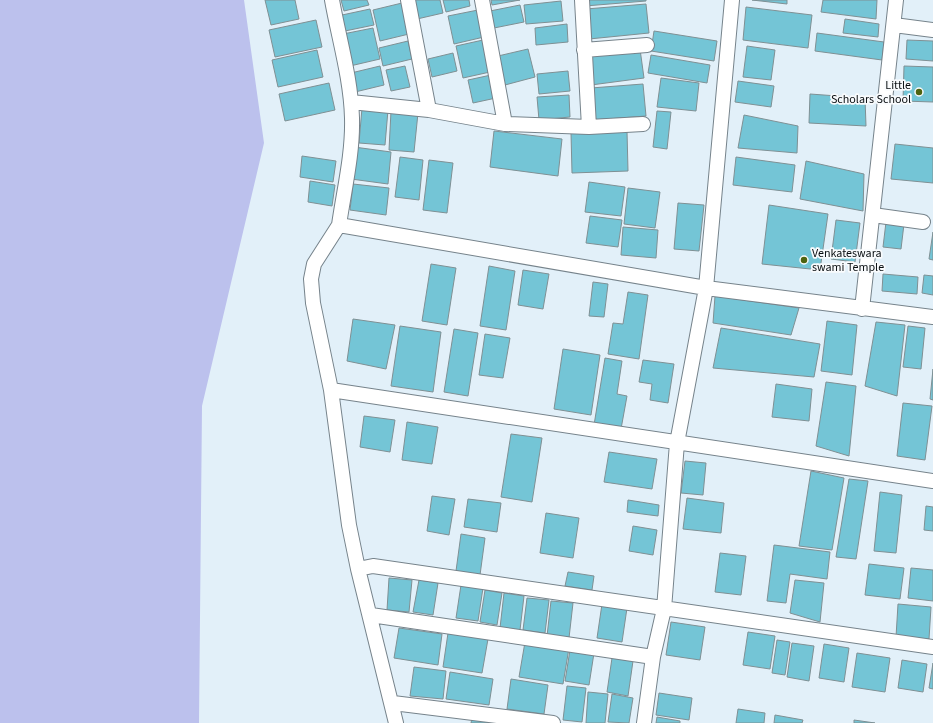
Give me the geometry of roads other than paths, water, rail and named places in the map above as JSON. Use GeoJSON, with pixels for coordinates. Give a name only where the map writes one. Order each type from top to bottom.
{"type":"FeatureCollection","features":[{"type":"Feature","properties":{"kind":"street"},"geometry":{"type":"LineString","coordinates":[[332,0],[351,102],[351,142],[339,225],[314,264],[311,280],[313,303],[331,390],[349,525],[358,569],[393,703],[396,723]]}},
{"type":"Feature","properties":{"kind":"street"},"geometry":{"type":"LineString","coordinates":[[408,0],[429,110]]}},
{"type":"Feature","properties":{"kind":"street"},"geometry":{"type":"LineString","coordinates":[[482,0],[505,124]]}},
{"type":"Feature","properties":{"kind":"street"},"geometry":{"type":"LineString","coordinates":[[582,0],[589,127]]}},
{"type":"Feature","properties":{"kind":"street"},"geometry":{"type":"LineString","coordinates":[[644,723],[653,657],[664,609],[677,443],[706,288],[732,0]]}},
{"type":"Feature","properties":{"kind":"street"},"geometry":{"type":"LineString","coordinates":[[862,309],[896,0]]}},
{"type":"Feature","properties":{"kind":"street"},"geometry":{"type":"LineString","coordinates":[[894,25],[933,30]]}},
{"type":"Feature","properties":{"kind":"street"},"geometry":{"type":"LineString","coordinates":[[584,50],[647,45]]}},
{"type":"Feature","properties":{"kind":"street"},"geometry":{"type":"LineString","coordinates":[[351,102],[429,110],[505,124],[589,127],[643,124]]}},
{"type":"Feature","properties":{"kind":"street"},"geometry":{"type":"LineString","coordinates":[[873,215],[923,222]]}},
{"type":"Feature","properties":{"kind":"street"},"geometry":{"type":"LineString","coordinates":[[339,225],[706,288],[933,317]]}},
{"type":"Feature","properties":{"kind":"street"},"geometry":{"type":"LineString","coordinates":[[331,390],[933,481]]}},
{"type":"Feature","properties":{"kind":"street"},"geometry":{"type":"LineString","coordinates":[[358,569],[373,566],[933,647]]}},
{"type":"Feature","properties":{"kind":"street"},"geometry":{"type":"LineString","coordinates":[[371,615],[653,657]]}},
{"type":"Feature","properties":{"kind":"street"},"geometry":{"type":"LineString","coordinates":[[393,703],[553,723]]}},
{"type":"Feature","properties":{"kind":"place","name":"Little Scholars School"},"geometry":{"type":"Point","coordinates":[919,92]}},
{"type":"Feature","properties":{"kind":"place","name":"Venkateswara swami Temple"},"geometry":{"type":"Point","coordinates":[804,260]}}]}
